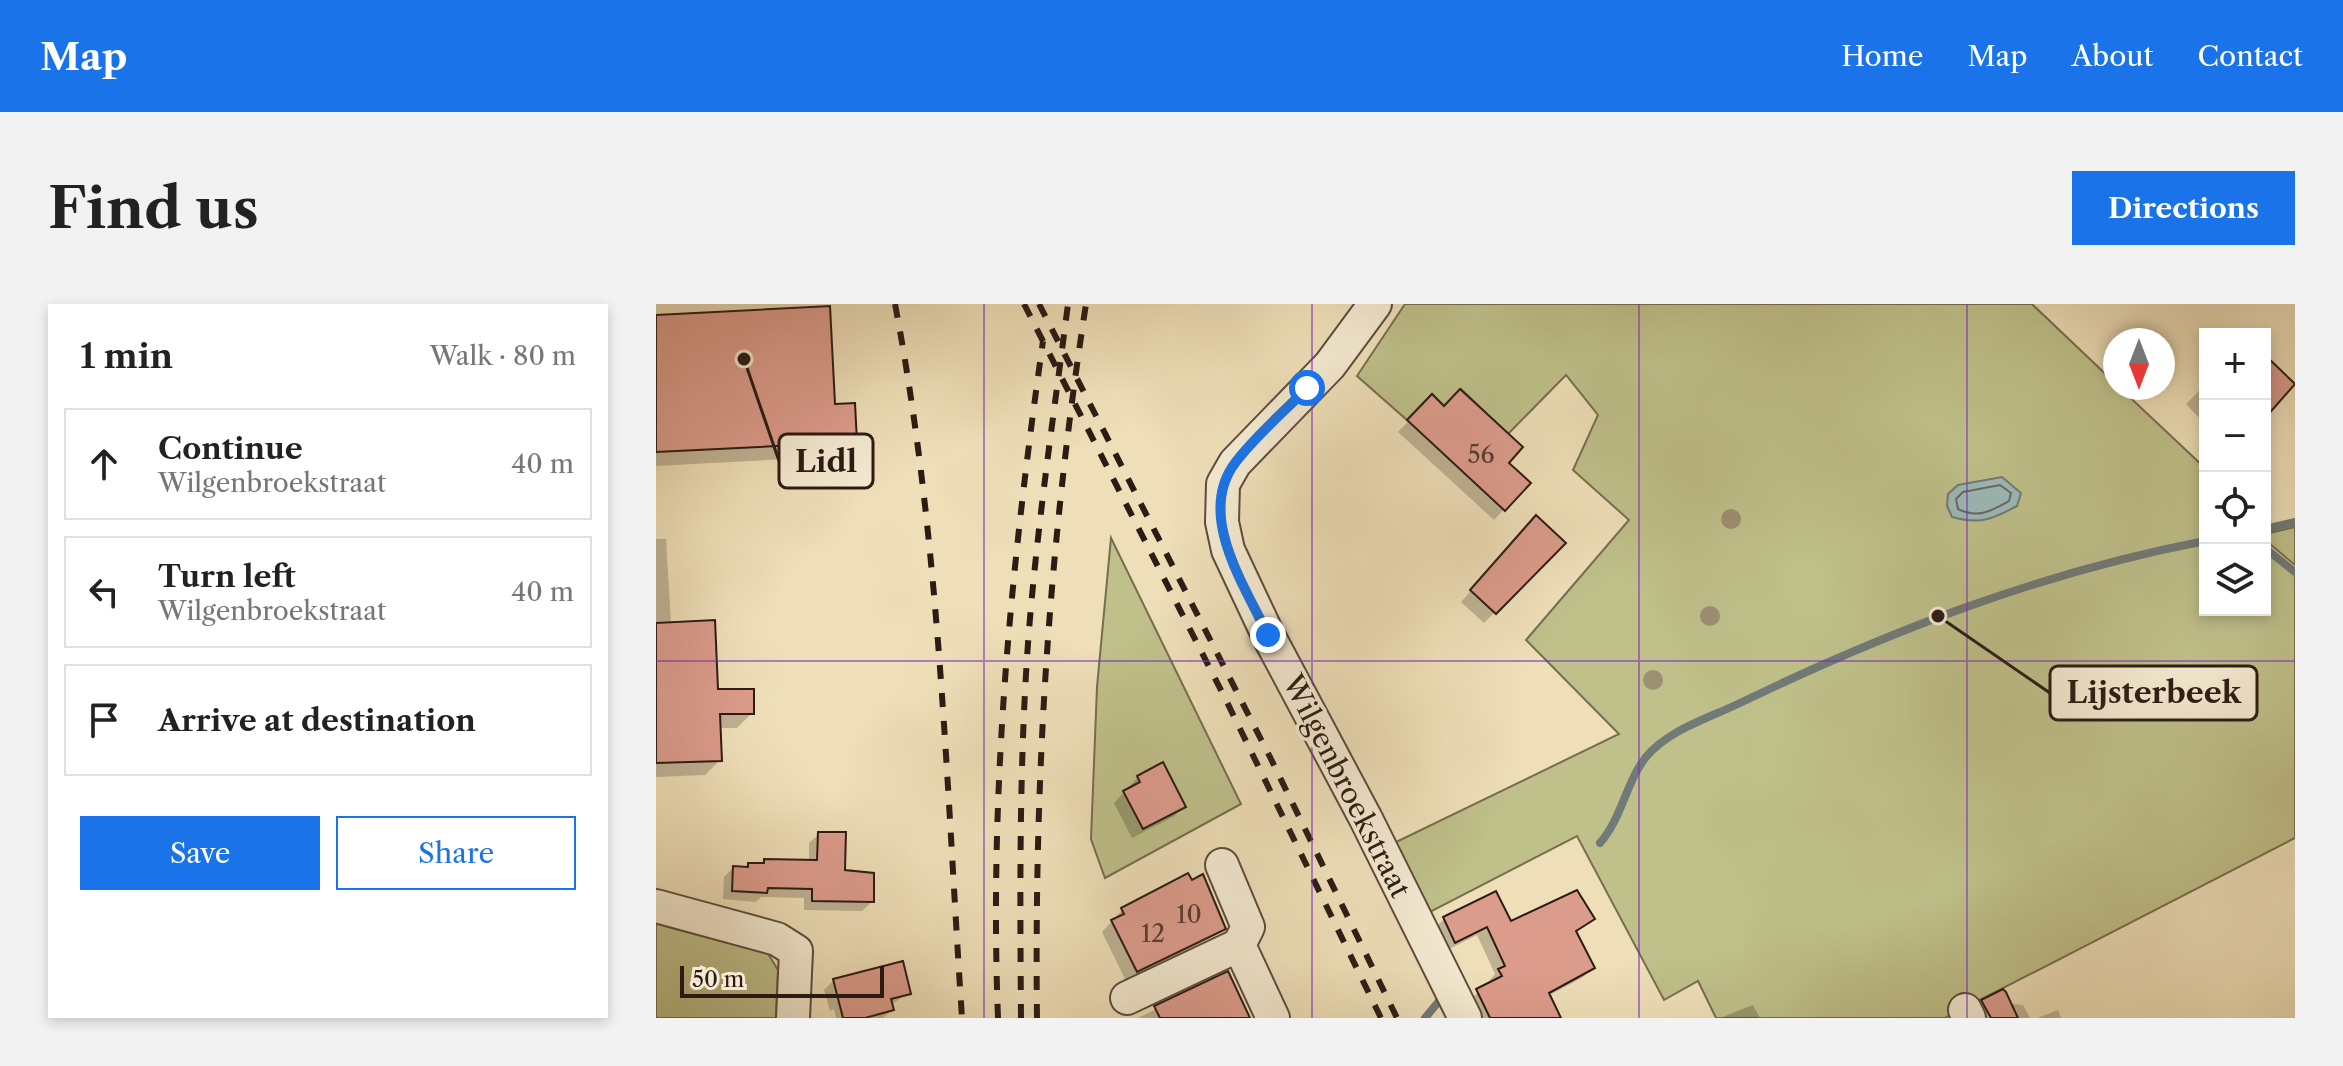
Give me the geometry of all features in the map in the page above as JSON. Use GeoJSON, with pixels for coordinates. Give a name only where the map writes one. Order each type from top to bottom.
{"type":"FeatureCollection","features":[{"type":"Feature","properties":{"kind":"street","name":"Wilgenbroekstraat"},"geometry":{"type":"LineString","coordinates":[[1375,304],[1330,365],[1235,463],[1223,484],[1222,522],[1228,550],[1268,635],[1459,1005]]}},
{"type":"Feature","properties":{"kind":"street"},"geometry":{"type":"LineString","coordinates":[[1127,998],[1239,945],[1248,927],[1222,865]]}},
{"type":"Feature","properties":{"kind":"street"},"geometry":{"type":"LineString","coordinates":[[656,906],[777,939],[796,951],[793,1018]]}},
{"type":"Feature","properties":{"kind":"street"},"geometry":{"type":"LineString","coordinates":[[1239,945],[1273,1018]]}},
{"type":"Feature","properties":{"kind":"green space"},"geometry":{"type":"Polygon","coordinates":[[[1405,304],[2032,304],[2103,372],[2103,400],[2133,400],[2199,462],[2199,616],[2271,616],[2271,553],[2295,572],[2295,838],[1945,1018],[1716,1018],[1698,981],[1664,1000],[1577,836],[1430,912],[1392,844],[1619,734],[1526,640],[1629,520],[1573,470],[1598,415],[1566,375],[1508,434],[1461,389],[1444,406],[1432,394],[1407,420],[1357,376],[1405,304]]]}},
{"type":"Feature","properties":{"kind":"green space"},"geometry":{"type":"Polygon","coordinates":[[[2295,527],[2295,565],[2271,545],[2271,533],[2295,527]]]}},
{"type":"Feature","properties":{"kind":"green space"},"geometry":{"type":"Polygon","coordinates":[[[1111,538],[1241,804],[1105,878],[1091,839],[1097,687],[1111,538]]]}},
{"type":"Feature","properties":{"kind":"green space"},"geometry":{"type":"Polygon","coordinates":[[[656,915],[767,952],[778,970],[776,1018],[656,1018],[656,915]]]}},
{"type":"Feature","properties":{"kind":"water"},"geometry":{"type":"Polygon","coordinates":[[[2002,477],[2021,493],[2017,506],[1986,519],[1952,517],[1947,506],[1948,494],[1958,485],[2002,477]]]}},
{"type":"Feature","properties":{"kind":"building"},"geometry":{"type":"Polygon","coordinates":[[[830,306],[835,404],[855,403],[857,442],[656,452],[656,315],[830,306]]]}},
{"type":"Feature","properties":{"kind":"building"},"geometry":{"type":"Polygon","coordinates":[[[2271,361],[2295,384],[2271,411],[2271,361]]]}},
{"type":"Feature","properties":{"kind":"building"},"geometry":{"type":"Polygon","coordinates":[[[1460,389],[1523,447],[1509,463],[1531,483],[1505,511],[1407,420],[1432,394],[1444,406],[1460,389]]]}},
{"type":"Feature","properties":{"kind":"building"},"geometry":{"type":"Polygon","coordinates":[[[1536,515],[1566,543],[1496,614],[1470,590],[1536,515]]]}},
{"type":"Feature","properties":{"kind":"building"},"geometry":{"type":"Polygon","coordinates":[[[715,620],[718,689],[754,689],[754,714],[720,714],[722,761],[656,763],[656,623],[715,620]]]}},
{"type":"Feature","properties":{"kind":"building"},"geometry":{"type":"Polygon","coordinates":[[[1163,762],[1186,807],[1143,829],[1123,791],[1140,782],[1137,776],[1163,762]]]}},
{"type":"Feature","properties":{"kind":"building"},"geometry":{"type":"Polygon","coordinates":[[[818,832],[846,832],[845,870],[874,873],[874,902],[812,901],[812,889],[768,888],[767,893],[732,891],[733,866],[748,867],[748,863],[764,863],[764,859],[817,860],[818,832]]]}},
{"type":"Feature","properties":{"kind":"building"},"geometry":{"type":"Polygon","coordinates":[[[1188,873],[1192,880],[1203,874],[1226,929],[1137,972],[1111,920],[1124,914],[1121,908],[1188,873]]]}},
{"type":"Feature","properties":{"kind":"building"},"geometry":{"type":"Polygon","coordinates":[[[1577,890],[1595,919],[1576,931],[1595,968],[1549,993],[1561,1018],[1490,1018],[1476,989],[1502,976],[1498,969],[1505,966],[1487,927],[1455,943],[1443,917],[1496,891],[1511,921],[1577,890]]]}},
{"type":"Feature","properties":{"kind":"building"},"geometry":{"type":"Polygon","coordinates":[[[903,961],[911,994],[891,999],[894,1010],[865,1018],[843,1018],[833,979],[903,961]]]}},
{"type":"Feature","properties":{"kind":"building"},"geometry":{"type":"Polygon","coordinates":[[[1228,971],[1250,1018],[1160,1018],[1154,1006],[1228,971]]]}},
{"type":"Feature","properties":{"kind":"building"},"geometry":{"type":"Polygon","coordinates":[[[2003,989],[2018,1018],[1991,1018],[1981,1000],[2003,989]]]}},
{"type":"Feature","properties":{"kind":"waterway"},"geometry":{"type":"LineString","coordinates":[[2271,528],[2295,522]]}},
{"type":"Feature","properties":{"kind":"waterway"},"geometry":{"type":"LineString","coordinates":[[1600,843],[1614,823],[1633,777],[1646,757],[1666,739],[1690,726],[1853,652],[1968,607],[2085,569],[2199,542]]}},
{"type":"Feature","properties":{"kind":"waterway"},"geometry":{"type":"LineString","coordinates":[[2271,553],[2295,572]]}},
{"type":"Feature","properties":{"kind":"waterway"},"geometry":{"type":"LineString","coordinates":[[1425,1018],[1440,1000]]}},
{"type":"Feature","properties":{"kind":"railway"},"geometry":{"type":"LineString","coordinates":[[895,304],[910,393],[932,571],[962,1018]]}},
{"type":"Feature","properties":{"kind":"railway"},"geometry":{"type":"LineString","coordinates":[[1024,304],[1225,698],[1381,1018]]}},
{"type":"Feature","properties":{"kind":"railway"},"geometry":{"type":"LineString","coordinates":[[1039,304],[1270,757],[1397,1018]]}},
{"type":"Feature","properties":{"kind":"railway"},"geometry":{"type":"LineString","coordinates":[[1021,1018],[1021,824],[1029,630],[1068,304]]}},
{"type":"Feature","properties":{"kind":"railway"},"geometry":{"type":"LineString","coordinates":[[1037,1018],[1038,839],[1046,660],[1062,482],[1086,304]]}},
{"type":"Feature","properties":{"kind":"railway"},"geometry":{"type":"LineString","coordinates":[[998,1018],[997,848],[1005,678],[1021,510],[1043,341]]}},
{"type":"Feature","properties":{"kind":"place","name":"Lidl"},"geometry":{"type":"Point","coordinates":[744,359]}},
{"type":"Feature","properties":{"kind":"place","name":"Lijsterbeek"},"geometry":{"type":"Point","coordinates":[1938,616]}},
{"type":"Feature","properties":{"kind":"route"},"geometry":{"type":"LineString","coordinates":[[1268,635],[1228,550],[1220,502],[1223,484],[1235,463],[1307,388]]}}]}
